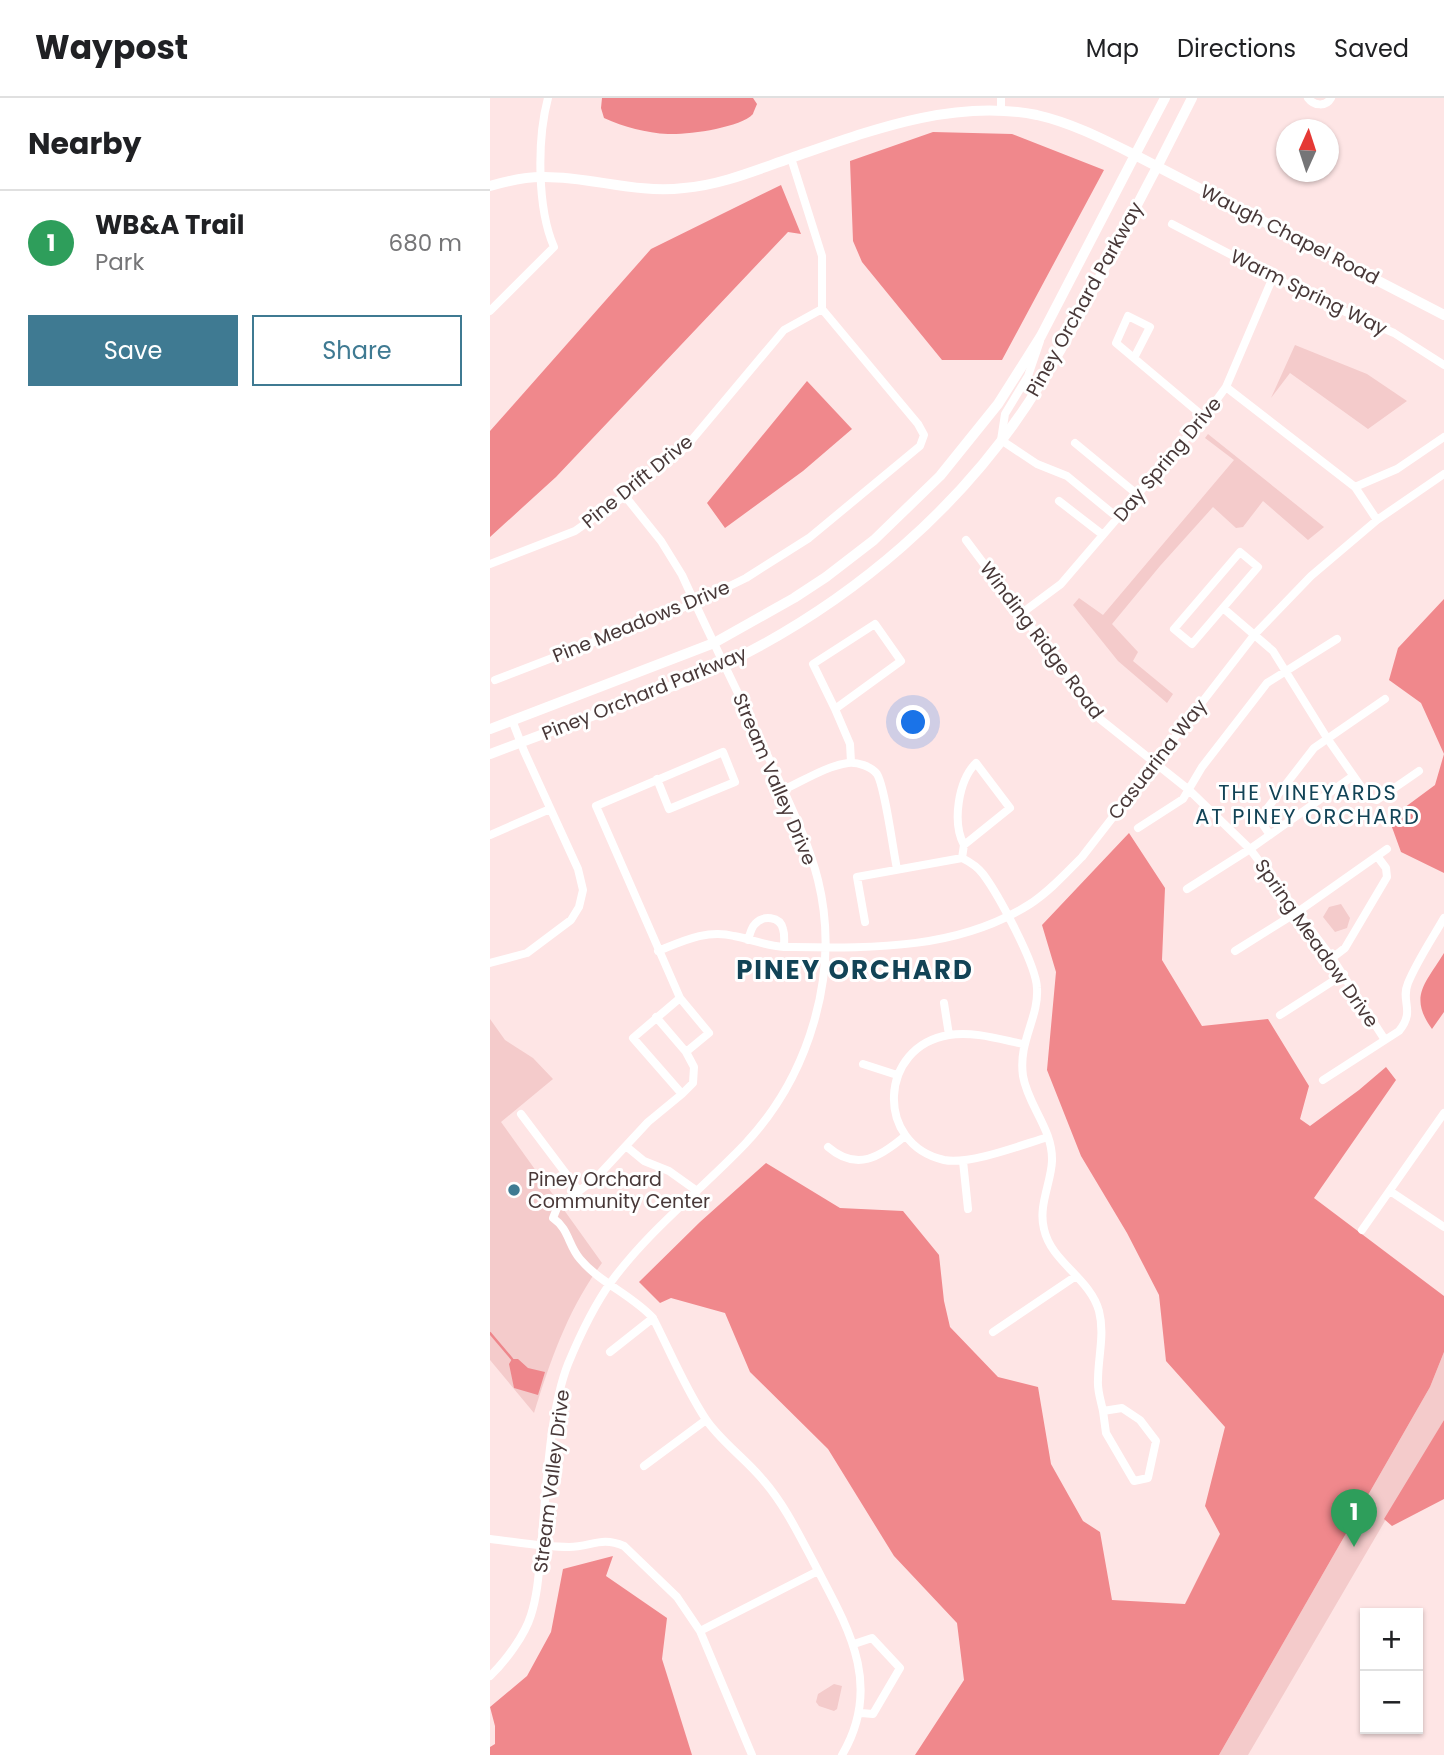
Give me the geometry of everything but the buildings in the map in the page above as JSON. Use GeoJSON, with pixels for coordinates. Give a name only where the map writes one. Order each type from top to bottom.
{"type":"FeatureCollection","features":[{"type":"Feature","properties":{"kind":"main road","name":"Piney Orchard Parkway"},"geometry":{"type":"LineString","coordinates":[[1135,155],[1165,98]]}},
{"type":"Feature","properties":{"kind":"main road","name":"Piney Orchard Parkway"},"geometry":{"type":"LineString","coordinates":[[1157,167],[1192,98]]}},
{"type":"Feature","properties":{"kind":"main road","name":"Waugh Chapel Road"},"geometry":{"type":"LineString","coordinates":[[1135,155],[1444,315]]}},
{"type":"Feature","properties":{"kind":"street"},"geometry":{"type":"LineString","coordinates":[[490,311],[554,247],[543,214],[544,126],[548,98]]}},
{"type":"Feature","properties":{"kind":"street"},"geometry":{"type":"LineString","coordinates":[[1001,98],[1001,110]]}},
{"type":"Feature","properties":{"kind":"street"},"geometry":{"type":"LineString","coordinates":[[1308,98],[1312,103],[1321,105],[1329,102],[1331,98]]}},
{"type":"Feature","properties":{"kind":"street"},"geometry":{"type":"LineString","coordinates":[[490,186],[523,177],[561,177],[629,188],[684,188],[718,182],[911,119],[958,111],[1001,110],[1034,114],[1068,124],[1135,155]]}},
{"type":"Feature","properties":{"kind":"street","name":"Piney Orchard Parkway"},"geometry":{"type":"LineString","coordinates":[[490,729],[715,643],[754,623],[826,577],[908,510],[976,433],[1024,365],[1135,155]]}},
{"type":"Feature","properties":{"kind":"street"},"geometry":{"type":"LineString","coordinates":[[792,158],[822,256],[822,309]]}},
{"type":"Feature","properties":{"kind":"street","name":"Piney Orchard Parkway"},"geometry":{"type":"LineString","coordinates":[[490,754],[725,664],[806,619],[887,560],[957,492],[1001,440],[1039,387],[1157,167]]}},
{"type":"Feature","properties":{"kind":"street","name":"Warm Spring Way"},"geometry":{"type":"LineString","coordinates":[[1172,224],[1318,300],[1394,333],[1444,365]]}},
{"type":"Feature","properties":{"kind":"street","name":"Day Spring Drive"},"geometry":{"type":"LineString","coordinates":[[1021,613],[1061,584],[1204,417],[1226,387],[1273,277]]}},
{"type":"Feature","properties":{"kind":"street","name":"Pine Drift Drive"},"geometry":{"type":"LineString","coordinates":[[490,564],[575,531],[625,496],[685,448],[784,330],[822,309]]}},
{"type":"Feature","properties":{"kind":"street","name":"Pine Meadows Drive"},"geometry":{"type":"LineString","coordinates":[[495,680],[695,603],[746,578],[809,538],[920,446],[924,435],[918,424],[822,309]]}},
{"type":"Feature","properties":{"kind":"street"},"geometry":{"type":"LineString","coordinates":[[1134,358],[1150,327],[1128,316],[1115,343],[1204,417]]}},
{"type":"Feature","properties":{"kind":"street"},"geometry":{"type":"LineString","coordinates":[[1041,336],[1037,356],[1028,376],[1005,414],[1001,440],[1037,464],[1067,476],[1118,518]]}},
{"type":"Feature","properties":{"kind":"street"},"geometry":{"type":"LineString","coordinates":[[1226,387],[1355,487],[1377,520]]}},
{"type":"Feature","properties":{"kind":"street"},"geometry":{"type":"LineString","coordinates":[[1355,487],[1397,469],[1444,438]]}},
{"type":"Feature","properties":{"kind":"street"},"geometry":{"type":"LineString","coordinates":[[1075,443],[1138,495]]}},
{"type":"Feature","properties":{"kind":"street","name":"Casuarina Way"},"geometry":{"type":"LineString","coordinates":[[658,951],[694,936],[712,934],[733,935],[770,946],[784,947],[892,946],[934,942],[971,932],[1008,917],[1032,903],[1059,881],[1082,856],[1255,634],[1311,576],[1377,520],[1444,474]]}},
{"type":"Feature","properties":{"kind":"street","name":"Stream Valley Drive"},"geometry":{"type":"LineString","coordinates":[[490,1676],[504,1663],[531,1617],[539,1576],[557,1406],[567,1368],[588,1319],[610,1283],[633,1254],[773,1110],[796,1072],[820,997],[824,921],[818,881],[804,835],[682,575],[661,541],[625,496]]}},
{"type":"Feature","properties":{"kind":"street"},"geometry":{"type":"LineString","coordinates":[[1059,501],[1103,536]]}},
{"type":"Feature","properties":{"kind":"street","name":"Winding Ridge Road"},"geometry":{"type":"LineString","coordinates":[[966,540],[1100,719],[1154,762]]}},
{"type":"Feature","properties":{"kind":"street"},"geometry":{"type":"LineString","coordinates":[[1240,552],[1258,567],[1223,608],[1192,644],[1174,629],[1240,552]]}},
{"type":"Feature","properties":{"kind":"street"},"geometry":{"type":"LineString","coordinates":[[1223,608],[1273,651],[1327,738],[1369,798],[1377,800],[1419,771]]}},
{"type":"Feature","properties":{"kind":"street"},"geometry":{"type":"LineString","coordinates":[[835,709],[901,661],[875,624],[813,664],[850,744],[851,762]]}},
{"type":"Feature","properties":{"kind":"street"},"geometry":{"type":"LineString","coordinates":[[1138,828],[1183,799],[1202,767],[1267,683],[1337,639]]}},
{"type":"Feature","properties":{"kind":"street"},"geometry":{"type":"LineString","coordinates":[[1270,835],[1259,819],[1314,748],[1385,699]]}},
{"type":"Feature","properties":{"kind":"street"},"geometry":{"type":"LineString","coordinates":[[490,963],[516,957],[537,947],[571,920],[579,907],[583,890],[582,879],[512,720]]}},
{"type":"Feature","properties":{"kind":"street"},"geometry":{"type":"LineString","coordinates":[[657,779],[670,809],[735,782],[723,752],[657,779],[596,806],[680,998],[709,1033],[686,1052]]}},
{"type":"Feature","properties":{"kind":"street"},"geometry":{"type":"LineString","coordinates":[[783,790],[835,766],[851,762],[867,766],[877,774],[897,869]]}},
{"type":"Feature","properties":{"kind":"street","name":"Spring Meadow Drive"},"geometry":{"type":"LineString","coordinates":[[1154,762],[1189,790],[1250,849],[1344,974],[1385,1040]]}},
{"type":"Feature","properties":{"kind":"street"},"geometry":{"type":"LineString","coordinates":[[962,858],[964,845],[958,834],[956,818],[968,771],[976,763],[1010,808],[964,845]]}},
{"type":"Feature","properties":{"kind":"street"},"geometry":{"type":"LineString","coordinates":[[1187,889],[1250,849],[1353,776]]}},
{"type":"Feature","properties":{"kind":"street"},"geometry":{"type":"LineString","coordinates":[[490,835],[550,809]]}},
{"type":"Feature","properties":{"kind":"street"},"geometry":{"type":"LineString","coordinates":[[1235,951],[1387,849]]}},
{"type":"Feature","properties":{"kind":"street"},"geometry":{"type":"LineString","coordinates":[[1332,958],[1345,948],[1387,877],[1386,869],[1377,856]]}},
{"type":"Feature","properties":{"kind":"street"},"geometry":{"type":"LineString","coordinates":[[865,922],[857,877],[962,858],[982,872],[1008,917],[1029,962],[1037,987],[1035,1008],[1023,1044],[1023,1074],[1028,1096],[1042,1119],[1052,1159],[1043,1207],[1044,1228],[1052,1247],[1091,1293],[1099,1312],[1102,1334],[1097,1382],[1106,1433],[1134,1481],[1148,1478],[1156,1441],[1140,1420],[1122,1408],[1103,1411]]}},
{"type":"Feature","properties":{"kind":"street"},"geometry":{"type":"LineString","coordinates":[[1323,1080],[1399,1031],[1408,1017],[1407,985],[1444,918]]}},
{"type":"Feature","properties":{"kind":"street"},"geometry":{"type":"LineString","coordinates":[[748,940],[757,921],[774,919],[784,931],[784,947]]}},
{"type":"Feature","properties":{"kind":"street"},"geometry":{"type":"LineString","coordinates":[[1280,1015],[1344,974]]}},
{"type":"Feature","properties":{"kind":"street"},"geometry":{"type":"LineString","coordinates":[[680,998],[633,1038],[682,1094]]}},
{"type":"Feature","properties":{"kind":"street"},"geometry":{"type":"LineString","coordinates":[[944,1003],[949,1035]]}},
{"type":"Feature","properties":{"kind":"street"},"geometry":{"type":"LineString","coordinates":[[656,1017],[686,1052],[694,1067],[693,1083],[557,1209],[553,1218],[562,1225],[581,1260],[642,1306],[653,1318],[706,1420],[765,1481],[788,1515],[855,1644],[861,1677],[861,1713],[842,1755]]}},
{"type":"Feature","properties":{"kind":"street"},"geometry":{"type":"LineString","coordinates":[[1023,1044],[984,1035],[949,1035],[927,1042],[910,1056],[897,1075],[893,1093],[896,1116],[905,1136],[920,1150],[943,1159],[963,1161],[1048,1137]]}},
{"type":"Feature","properties":{"kind":"street"},"geometry":{"type":"LineString","coordinates":[[863,1064],[897,1075]]}},
{"type":"Feature","properties":{"kind":"street"},"geometry":{"type":"LineString","coordinates":[[1362,1230],[1444,1113]]}},
{"type":"Feature","properties":{"kind":"street"},"geometry":{"type":"LineString","coordinates":[[521,1114],[579,1191]]}},
{"type":"Feature","properties":{"kind":"street"},"geometry":{"type":"LineString","coordinates":[[828,1147],[840,1157],[862,1161],[883,1154],[905,1136]]}},
{"type":"Feature","properties":{"kind":"street"},"geometry":{"type":"LineString","coordinates":[[627,1147],[644,1161],[669,1171],[697,1191]]}},
{"type":"Feature","properties":{"kind":"street"},"geometry":{"type":"LineString","coordinates":[[963,1161],[968,1209]]}},
{"type":"Feature","properties":{"kind":"street"},"geometry":{"type":"LineString","coordinates":[[1390,1191],[1444,1227]]}},
{"type":"Feature","properties":{"kind":"street"},"geometry":{"type":"LineString","coordinates":[[993,1332],[1076,1276]]}},
{"type":"Feature","properties":{"kind":"street"},"geometry":{"type":"LineString","coordinates":[[610,1352],[653,1318]]}},
{"type":"Feature","properties":{"kind":"street"},"geometry":{"type":"LineString","coordinates":[[644,1466],[706,1420]]}},
{"type":"Feature","properties":{"kind":"street"},"geometry":{"type":"LineString","coordinates":[[490,1539],[571,1547],[597,1541],[613,1541],[624,1546],[677,1597],[699,1631],[751,1755]]}},
{"type":"Feature","properties":{"kind":"street"},"geometry":{"type":"LineString","coordinates":[[699,1631],[818,1571]]}},
{"type":"Feature","properties":{"kind":"street"},"geometry":{"type":"LineString","coordinates":[[855,1644],[872,1638],[900,1668],[873,1714],[861,1713]]}},
{"type":"Feature","properties":{"kind":"shaded area"},"geometry":{"type":"Polygon","coordinates":[[[602,98],[753,98],[757,104],[753,114],[737,123],[700,132],[668,134],[635,129],[604,118],[602,98]]]}},
{"type":"Feature","properties":{"kind":"shaded area"},"geometry":{"type":"Polygon","coordinates":[[[933,132],[1012,134],[1104,170],[1002,360],[942,360],[862,262],[853,241],[850,161],[933,132]]]}},
{"type":"Feature","properties":{"kind":"shaded area"},"geometry":{"type":"Polygon","coordinates":[[[781,185],[801,234],[788,232],[556,477],[490,537],[490,431],[651,249],[781,185]]]}},
{"type":"Feature","properties":{"kind":"shaded area"},"geometry":{"type":"Polygon","coordinates":[[[1295,345],[1367,374],[1407,401],[1368,429],[1290,373],[1271,398],[1295,345]]]}},
{"type":"Feature","properties":{"kind":"shaded area"},"geometry":{"type":"Polygon","coordinates":[[[807,381],[852,429],[803,471],[725,528],[707,503],[807,381]]]}},
{"type":"Feature","properties":{"kind":"shaded area"},"geometry":{"type":"Polygon","coordinates":[[[1208,434],[1324,527],[1308,540],[1263,501],[1243,527],[1236,528],[1213,507],[1160,566],[1112,624],[1138,652],[1133,661],[1173,694],[1167,703],[1118,661],[1073,605],[1079,598],[1103,615],[1234,460],[1205,438],[1208,434]]]}},
{"type":"Feature","properties":{"kind":"shaded area"},"geometry":{"type":"Polygon","coordinates":[[[1444,599],[1444,754],[1421,703],[1389,680],[1398,648],[1444,599]]]}},
{"type":"Feature","properties":{"kind":"shaded area"},"geometry":{"type":"Polygon","coordinates":[[[1444,754],[1444,873],[1401,852],[1389,819],[1435,785],[1444,754]]]}},
{"type":"Feature","properties":{"kind":"shaded area"},"geometry":{"type":"Polygon","coordinates":[[[1129,833],[1165,888],[1162,960],[1202,1026],[1268,1019],[1309,1086],[1300,1119],[1310,1126],[1386,1067],[1396,1080],[1314,1198],[1444,1296],[1444,1352],[1430,1387],[1219,1755],[915,1755],[964,1680],[957,1623],[894,1556],[828,1449],[750,1372],[725,1313],[671,1298],[660,1303],[639,1282],[766,1163],[840,1208],[903,1211],[939,1255],[950,1327],[998,1377],[1038,1387],[1051,1464],[1083,1521],[1100,1532],[1112,1600],[1185,1604],[1220,1534],[1205,1506],[1225,1427],[1166,1361],[1159,1295],[1127,1233],[1081,1156],[1047,1070],[1056,972],[1042,925],[1129,833]]]}},
{"type":"Feature","properties":{"kind":"shaded area"},"geometry":{"type":"Polygon","coordinates":[[[1341,904],[1350,918],[1347,928],[1335,932],[1323,917],[1329,907],[1341,904]]]}},
{"type":"Feature","properties":{"kind":"shaded area"},"geometry":{"type":"Polygon","coordinates":[[[1444,953],[1444,1012],[1432,1029],[1421,1007],[1422,990],[1444,953]]]}},
{"type":"Feature","properties":{"kind":"shaded area"},"geometry":{"type":"Polygon","coordinates":[[[490,1019],[505,1040],[533,1058],[553,1079],[501,1122],[602,1263],[570,1316],[534,1413],[490,1360],[490,1019]]]}},
{"type":"Feature","properties":{"kind":"shaded area"},"geometry":{"type":"Polygon","coordinates":[[[1444,1352],[1444,1420],[1248,1755],[1219,1755],[1430,1387],[1444,1352]]]}},
{"type":"Feature","properties":{"kind":"shaded area"},"geometry":{"type":"Polygon","coordinates":[[[512,1359],[518,1359],[528,1368],[545,1372],[538,1395],[514,1388],[509,1364],[512,1359]]]}},
{"type":"Feature","properties":{"kind":"shaded area"},"geometry":{"type":"Polygon","coordinates":[[[1444,1420],[1444,1499],[1392,1526],[1384,1519],[1444,1420]]]}},
{"type":"Feature","properties":{"kind":"shaded area"},"geometry":{"type":"Polygon","coordinates":[[[613,1556],[606,1576],[667,1618],[662,1659],[692,1755],[490,1755],[490,1747],[495,1744],[495,1726],[490,1707],[527,1676],[551,1632],[563,1569],[613,1556]]]}},
{"type":"Feature","properties":{"kind":"shaded area"},"geometry":{"type":"Polygon","coordinates":[[[834,1684],[842,1686],[837,1709],[834,1711],[819,1706],[816,1702],[818,1694],[834,1684]]]}},
{"type":"Feature","properties":{"kind":"waterway"},"geometry":{"type":"LineString","coordinates":[[490,1333],[512,1359]]}},
{"type":"Feature","properties":{"kind":"place","name":"Piney Orchard Community Center"},"geometry":{"type":"Point","coordinates":[514,1190]}},
{"type":"Feature","properties":{"kind":"place","name":"WB&A Trail"},"geometry":{"type":"Point","coordinates":[1354,1547]}},
{"type":"Feature","properties":{"kind":"district","name":"THE VINEYARDS AT PINEY ORCHARD"},"geometry":{"type":"Point","coordinates":[1308,805]}},
{"type":"Feature","properties":{"kind":"district","name":"PINEY ORCHARD"},"geometry":{"type":"Point","coordinates":[855,970]}}]}
